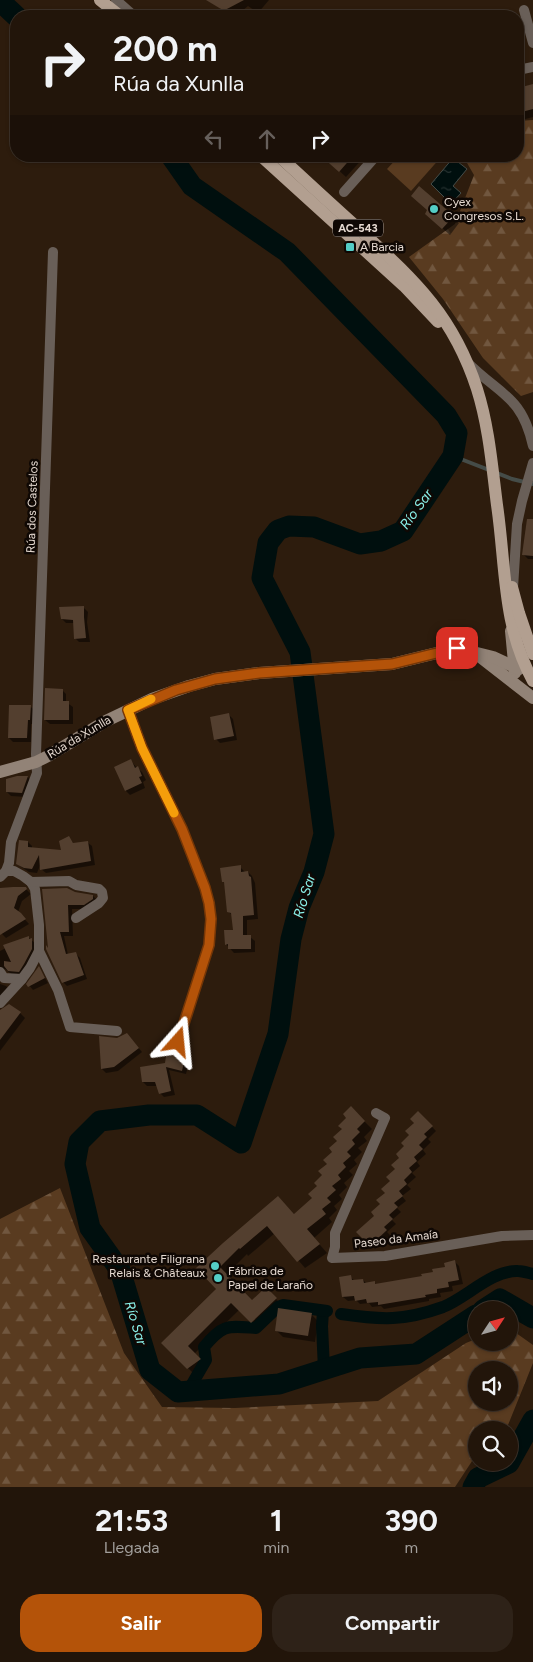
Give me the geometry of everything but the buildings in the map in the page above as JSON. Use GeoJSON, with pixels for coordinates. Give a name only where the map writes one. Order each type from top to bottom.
{"type":"FeatureCollection","features":[{"type":"Feature","properties":{"kind":"main road"},"geometry":{"type":"LineString","coordinates":[[89,0],[100,10]]}},
{"type":"Feature","properties":{"kind":"main road"},"geometry":{"type":"LineString","coordinates":[[100,0],[112,10]]}},
{"type":"Feature","properties":{"kind":"main road","name":"AC-543"},"geometry":{"type":"LineString","coordinates":[[268,162],[412,293],[441,326],[466,361]]}},
{"type":"Feature","properties":{"kind":"main road","name":"AC-543"},"geometry":{"type":"LineString","coordinates":[[285,162],[410,277],[444,318],[457,341],[477,391],[488,439],[510,618],[525,675]]}},
{"type":"Feature","properties":{"kind":"main road","name":"AC-543"},"geometry":{"type":"LineString","coordinates":[[499,518],[514,594],[533,654]]}},
{"type":"Feature","properties":{"kind":"street"},"geometry":{"type":"LineString","coordinates":[[116,0],[127,10]]}},
{"type":"Feature","properties":{"kind":"street"},"geometry":{"type":"LineString","coordinates":[[524,10],[533,43]]}},
{"type":"Feature","properties":{"kind":"street"},"geometry":{"type":"LineString","coordinates":[[344,192],[371,162]]}},
{"type":"Feature","properties":{"kind":"street","name":"Rúa dos Castelos"},"geometry":{"type":"LineString","coordinates":[[36,762],[53,252]]}},
{"type":"Feature","properties":{"kind":"street"},"geometry":{"type":"LineString","coordinates":[[466,361],[484,378],[506,394],[516,406],[527,424],[533,446]]}},
{"type":"Feature","properties":{"kind":"street"},"geometry":{"type":"LineString","coordinates":[[525,675],[514,594],[516,533],[520,508],[532,466]]}},
{"type":"Feature","properties":{"kind":"street"},"geometry":{"type":"LineString","coordinates":[[510,618],[511,638],[525,675]]}},
{"type":"Feature","properties":{"kind":"street"},"geometry":{"type":"LineString","coordinates":[[493,658],[507,651],[511,638]]}},
{"type":"Feature","properties":{"kind":"street","name":"Rúa da Xunlla"},"geometry":{"type":"LineString","coordinates":[[3,874],[9,863],[11,842],[37,773],[36,762],[128,710],[152,699],[201,682],[245,674],[392,664],[457,648],[493,658],[525,675],[533,698]]}},
{"type":"Feature","properties":{"kind":"street","name":"Rúa da Xunlla"},"geometry":{"type":"LineString","coordinates":[[475,653],[525,675]]}},
{"type":"Feature","properties":{"kind":"street"},"geometry":{"type":"LineString","coordinates":[[128,710],[142,748],[182,829],[205,888],[210,911],[209,945],[178,1042]]}},
{"type":"Feature","properties":{"kind":"street"},"geometry":{"type":"LineString","coordinates":[[0,772],[36,762]]}},
{"type":"Feature","properties":{"kind":"street"},"geometry":{"type":"LineString","coordinates":[[3,874],[14,871],[31,882],[35,889],[39,925],[39,952],[58,990],[70,1027],[117,1031]]}},
{"type":"Feature","properties":{"kind":"street"},"geometry":{"type":"LineString","coordinates":[[31,882],[70,881],[76,885],[98,889],[102,892],[102,898],[99,903],[76,918]]}},
{"type":"Feature","properties":{"kind":"street"},"geometry":{"type":"LineString","coordinates":[[0,1003],[22,979],[39,952]]}},
{"type":"Feature","properties":{"kind":"street"},"geometry":{"type":"LineString","coordinates":[[0,972],[4,978],[22,979]]}},
{"type":"Feature","properties":{"kind":"street","name":"Paseo da Amaía"},"geometry":{"type":"LineString","coordinates":[[376,1113],[385,1118],[335,1233],[335,1247],[332,1258],[385,1256],[502,1236],[533,1235]]}},
{"type":"Feature","properties":{"kind":"green space"},"geometry":{"type":"Polygon","coordinates":[[[533,120],[533,392],[521,396],[483,358],[443,299],[409,257],[455,224],[474,175],[466,162],[524,162],[524,121],[533,120]]]}},
{"type":"Feature","properties":{"kind":"green space"},"geometry":{"type":"Polygon","coordinates":[[[393,162],[437,162],[411,191],[387,169],[393,162]]]}},
{"type":"Feature","properties":{"kind":"green space"},"geometry":{"type":"Polygon","coordinates":[[[60,1188],[124,1353],[162,1407],[235,1408],[378,1401],[468,1342],[468,1351],[518,1351],[518,1334],[533,1345],[533,1363],[518,1400],[518,1361],[468,1361],[468,1411],[514,1411],[510,1421],[468,1421],[468,1467],[455,1487],[0,1487],[0,1219],[60,1188]]]}},
{"type":"Feature","properties":{"kind":"water"},"geometry":{"type":"Polygon","coordinates":[[[450,162],[458,162],[467,169],[453,186],[461,193],[451,204],[431,184],[450,162]]]}},
{"type":"Feature","properties":{"kind":"waterway","name":"Río Sar"},"geometry":{"type":"LineString","coordinates":[[0,1],[10,10]]}},
{"type":"Feature","properties":{"kind":"waterway","name":"Río Sar"},"geometry":{"type":"LineString","coordinates":[[175,162],[192,186],[287,252],[446,415],[457,433],[453,456],[403,531],[381,541],[360,544],[314,527],[289,526],[278,530],[268,543],[262,578],[300,652],[324,834],[314,872],[299,908],[291,939],[278,1034],[241,1143],[197,1115],[149,1115],[100,1121],[79,1142],[75,1164],[90,1228],[120,1270],[150,1370],[178,1392],[279,1384],[360,1358],[416,1354],[468,1320]]}},
{"type":"Feature","properties":{"kind":"waterway"},"geometry":{"type":"LineString","coordinates":[[453,456],[512,479],[533,484]]}},
{"type":"Feature","properties":{"kind":"waterway"},"geometry":{"type":"LineString","coordinates":[[341,1314],[381,1318],[416,1315],[452,1303],[479,1285],[499,1275],[518,1271],[533,1274]]}},
{"type":"Feature","properties":{"kind":"waterway","name":"Río Sar"},"geometry":{"type":"LineString","coordinates":[[497,1301],[500,1299],[503,1301]]}},
{"type":"Feature","properties":{"kind":"waterway"},"geometry":{"type":"LineString","coordinates":[[188,1391],[206,1360],[204,1347],[221,1330],[232,1327],[256,1328],[278,1307],[283,1305],[327,1311]]}},
{"type":"Feature","properties":{"kind":"waterway","name":"Río Sar"},"geometry":{"type":"LineString","coordinates":[[518,1309],[533,1318]]}},
{"type":"Feature","properties":{"kind":"waterway"},"geometry":{"type":"LineString","coordinates":[[323,1311],[324,1369]]}},
{"type":"Feature","properties":{"kind":"waterway","name":"Río Sar"},"geometry":{"type":"LineString","coordinates":[[473,1487],[478,1478],[509,1463],[533,1420]]}},
{"type":"Feature","properties":{"kind":"slow traffic"},"geometry":{"type":"LineString","coordinates":[[151,699],[128,710],[142,748],[174,813]]}},
{"type":"Feature","properties":{"kind":"place","name":"Cyex Congresos S.L."},"geometry":{"type":"Point","coordinates":[434,209]}},
{"type":"Feature","properties":{"kind":"place","name":"A Barcia"},"geometry":{"type":"Point","coordinates":[350,247]}},
{"type":"Feature","properties":{"kind":"place","name":"Restaurante Filigrana Relais & Châteaux"},"geometry":{"type":"Point","coordinates":[215,1266]}},
{"type":"Feature","properties":{"kind":"place","name":"Fábrica de Papel de Laraño"},"geometry":{"type":"Point","coordinates":[218,1278]}},
{"type":"Feature","properties":{"kind":"route"},"geometry":{"type":"LineString","coordinates":[[178,1042],[209,945],[211,932],[209,903],[182,829],[142,748],[128,710],[176,690],[215,679],[245,674],[392,664],[457,648]]}}]}
